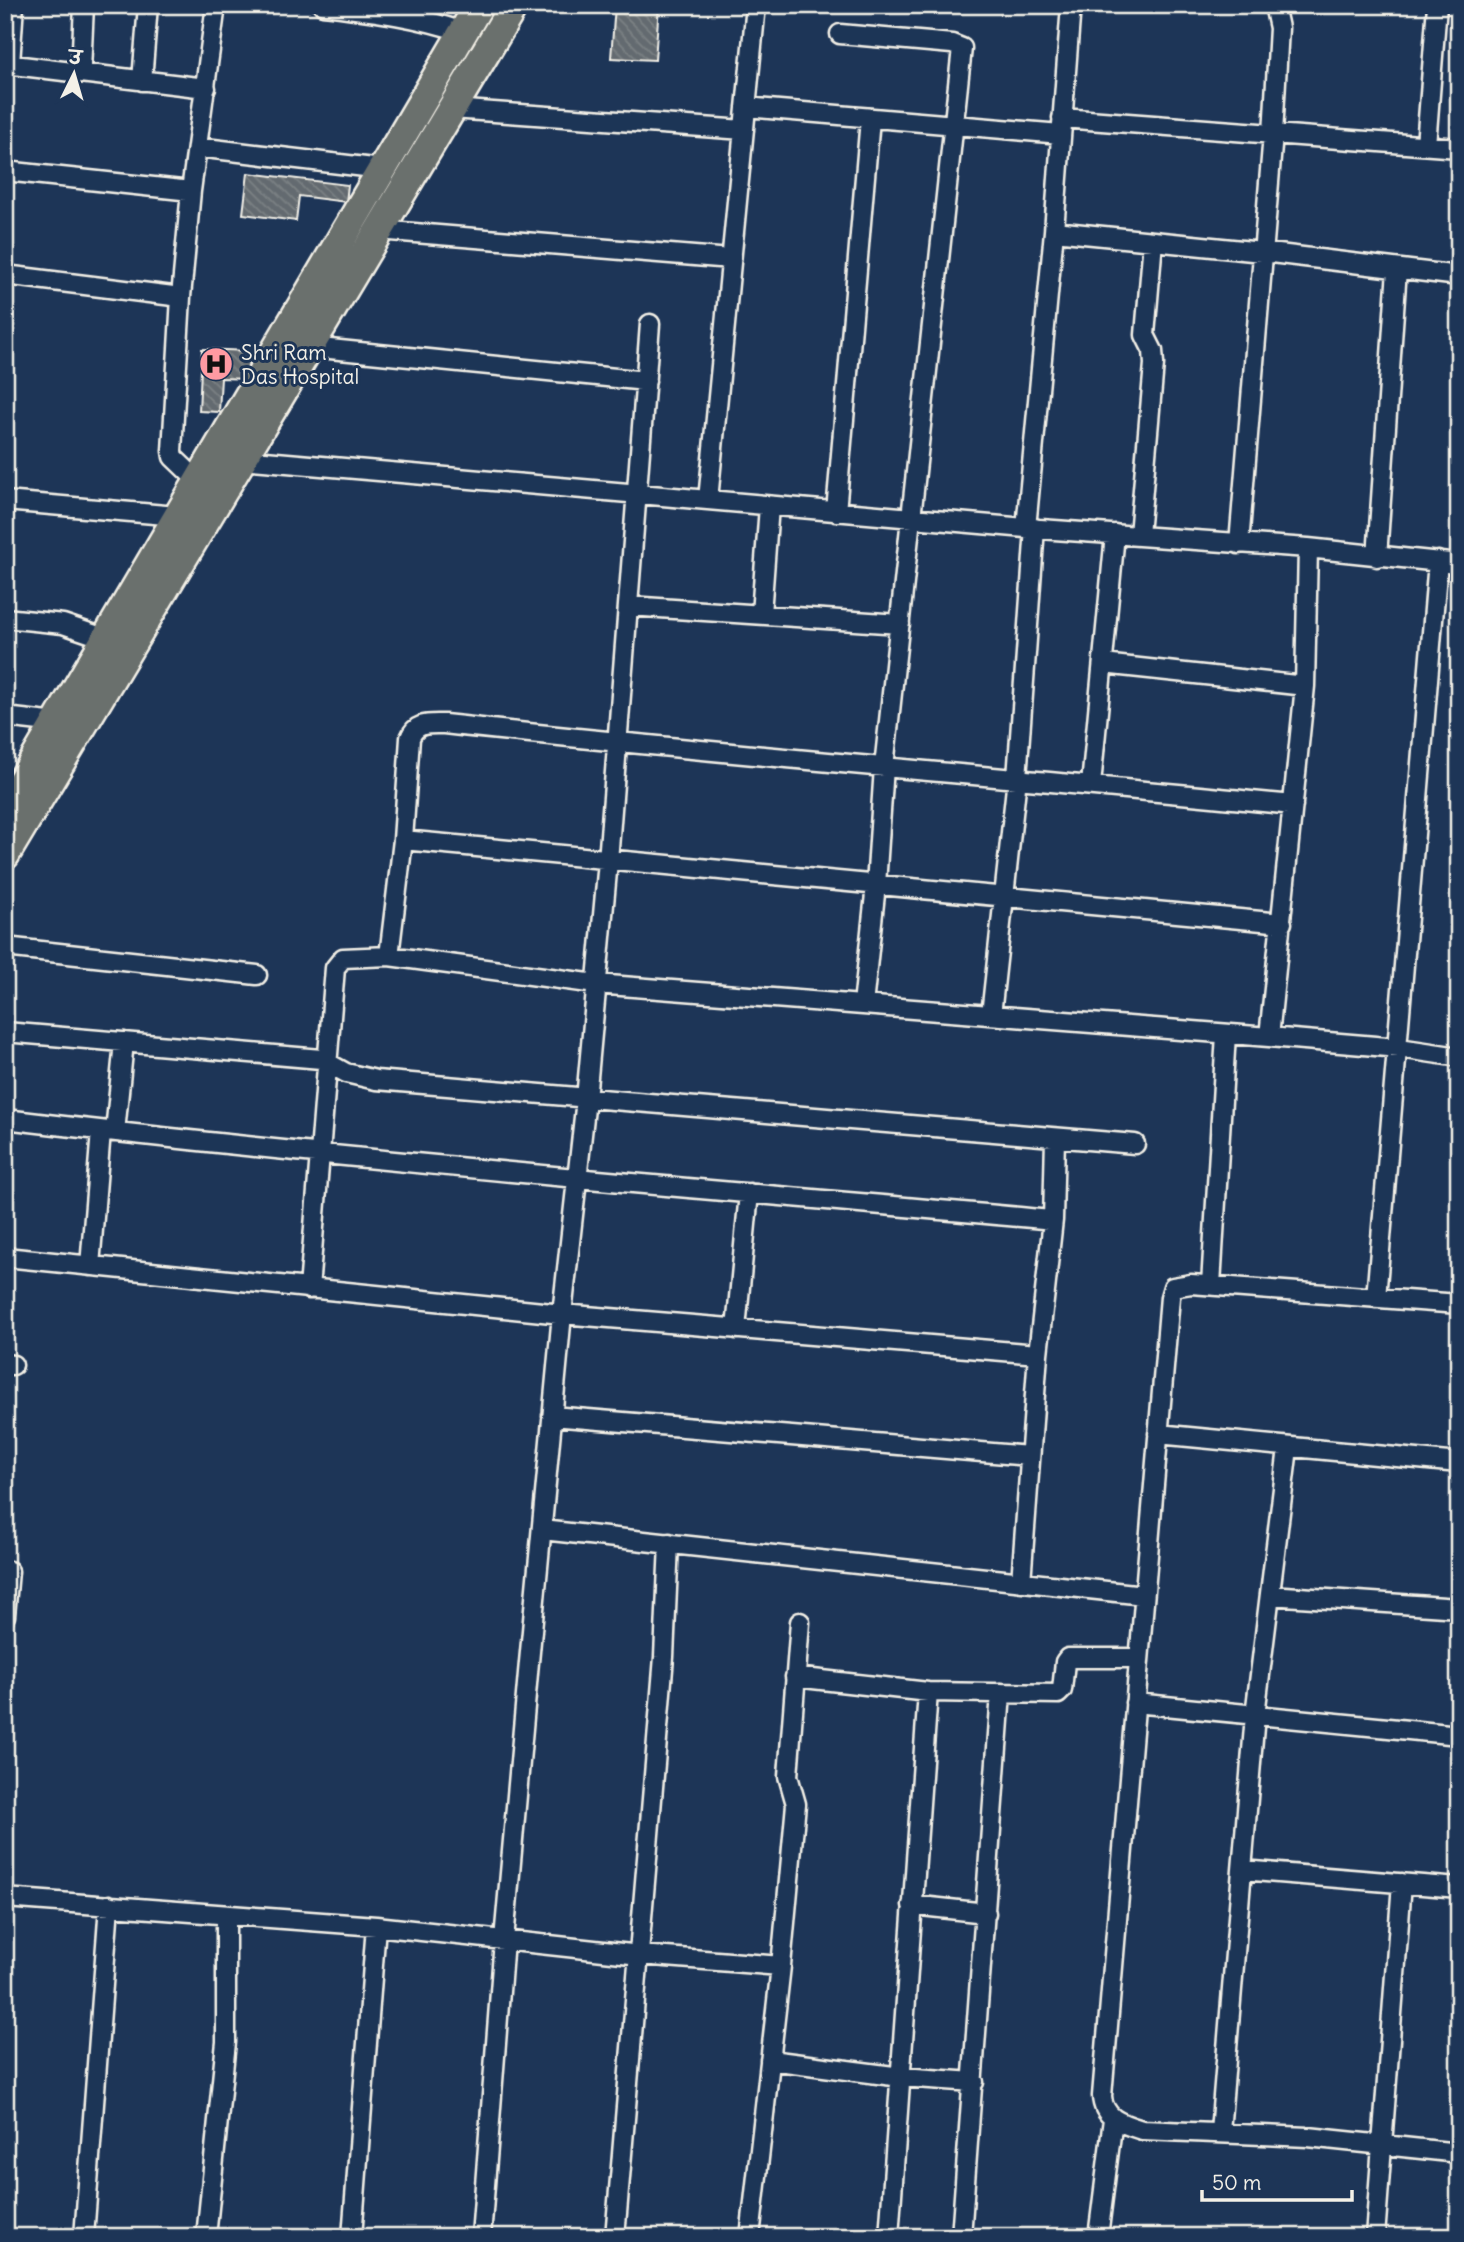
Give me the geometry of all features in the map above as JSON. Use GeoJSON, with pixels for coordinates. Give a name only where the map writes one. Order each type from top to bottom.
{"type":"FeatureCollection","features":[{"type":"Feature","properties":{"kind":"main road"},"geometry":{"type":"LineString","coordinates":[[5,855],[118,644],[177,516],[479,5]]}},
{"type":"Feature","properties":{"kind":"main road"},"geometry":{"type":"LineString","coordinates":[[5,810],[57,723],[118,644],[242,459],[514,5]]}},
{"type":"Feature","properties":{"kind":"street"},"geometry":{"type":"LineString","coordinates":[[14,5],[7,64],[206,88]]}},
{"type":"Feature","properties":{"kind":"street"},"geometry":{"type":"LineString","coordinates":[[80,71],[84,5]]}},
{"type":"Feature","properties":{"kind":"street"},"geometry":{"type":"LineString","coordinates":[[142,80],[148,5]]}},
{"type":"Feature","properties":{"kind":"street"},"geometry":{"type":"LineString","coordinates":[[198,481],[175,459],[172,451],[181,297],[191,191],[216,5]]}},
{"type":"Feature","properties":{"kind":"street"},"geometry":{"type":"LineString","coordinates":[[323,5],[399,14],[463,32]]}},
{"type":"Feature","properties":{"kind":"street"},"geometry":{"type":"LineString","coordinates":[[708,500],[756,5]]}},
{"type":"Feature","properties":{"kind":"street"},"geometry":{"type":"LineString","coordinates":[[991,1015],[1017,778],[1030,528],[1071,5]]}},
{"type":"Feature","properties":{"kind":"street"},"geometry":{"type":"LineString","coordinates":[[1239,544],[1273,134],[1279,28],[1274,5]]}},
{"type":"Feature","properties":{"kind":"street"},"geometry":{"type":"LineString","coordinates":[[1426,145],[1437,5]]}},
{"type":"Feature","properties":{"kind":"street"},"geometry":{"type":"LineString","coordinates":[[840,34],[953,44],[962,48],[884,767],[876,885],[863,1004]]}},
{"type":"Feature","properties":{"kind":"street"},"geometry":{"type":"LineString","coordinates":[[746,107],[954,125],[1273,134],[1459,148]]}},
{"type":"Feature","properties":{"kind":"street"},"geometry":{"type":"LineString","coordinates":[[452,109],[744,130]]}},
{"type":"Feature","properties":{"kind":"street"},"geometry":{"type":"LineString","coordinates":[[836,512],[870,119]]}},
{"type":"Feature","properties":{"kind":"street"},"geometry":{"type":"LineString","coordinates":[[197,147],[382,169]]}},
{"type":"Feature","properties":{"kind":"street"},"geometry":{"type":"LineString","coordinates":[[5,171],[191,191]]}},
{"type":"Feature","properties":{"kind":"street"},"geometry":{"type":"LineString","coordinates":[[378,230],[731,259]]}},
{"type":"Feature","properties":{"kind":"street"},"geometry":{"type":"LineString","coordinates":[[1054,231],[1459,276]]}},
{"type":"Feature","properties":{"kind":"street"},"geometry":{"type":"LineString","coordinates":[[1139,535],[1154,363],[1153,351],[1145,335],[1153,242]]}},
{"type":"Feature","properties":{"kind":"street"},"geometry":{"type":"LineString","coordinates":[[1377,557],[1397,269]]}},
{"type":"Feature","properties":{"kind":"street"},"geometry":{"type":"LineString","coordinates":[[5,275],[181,297]]}},
{"type":"Feature","properties":{"kind":"street"},"geometry":{"type":"LineString","coordinates":[[481,2237],[504,1940],[552,1416],[608,861],[650,324]]}},
{"type":"Feature","properties":{"kind":"street"},"geometry":{"type":"LineString","coordinates":[[310,347],[646,382]]}},
{"type":"Feature","properties":{"kind":"street"},"geometry":{"type":"LineString","coordinates":[[242,459],[836,512],[1308,548],[1459,564]]}},
{"type":"Feature","properties":{"kind":"street"},"geometry":{"type":"LineString","coordinates":[[5,501],[177,516]]}},
{"type":"Feature","properties":{"kind":"street"},"geometry":{"type":"LineString","coordinates":[[761,614],[769,506]]}},
{"type":"Feature","properties":{"kind":"street"},"geometry":{"type":"LineString","coordinates":[[1091,785],[1115,534]]}},
{"type":"Feature","properties":{"kind":"street"},"geometry":{"type":"LineString","coordinates":[[1269,1037],[1304,687],[1308,548]]}},
{"type":"Feature","properties":{"kind":"street"},"geometry":{"type":"LineString","coordinates":[[1376,1298],[1438,561]]}},
{"type":"Feature","properties":{"kind":"street"},"geometry":{"type":"LineString","coordinates":[[629,606],[900,624]]}},
{"type":"Feature","properties":{"kind":"street"},"geometry":{"type":"LineString","coordinates":[[5,618],[63,625],[118,644]]}},
{"type":"Feature","properties":{"kind":"street"},"geometry":{"type":"LineString","coordinates":[[1103,664],[1304,687]]}},
{"type":"Feature","properties":{"kind":"street"},"geometry":{"type":"LineString","coordinates":[[5,717],[57,723]]}},
{"type":"Feature","properties":{"kind":"street"},"geometry":{"type":"LineString","coordinates":[[389,956],[403,840],[411,738],[414,730],[422,725],[444,724],[617,743],[1293,805]]}},
{"type":"Feature","properties":{"kind":"street"},"geometry":{"type":"LineString","coordinates":[[403,840],[1282,923]]}},
{"type":"Feature","properties":{"kind":"street"},"geometry":{"type":"LineString","coordinates":[[5,947],[257,975]]}},
{"type":"Feature","properties":{"kind":"street"},"geometry":{"type":"LineString","coordinates":[[309,1289],[335,968],[343,958],[389,956],[596,985],[1269,1037],[1399,1048],[1459,1057]]}},
{"type":"Feature","properties":{"kind":"street"},"geometry":{"type":"LineString","coordinates":[[5,1032],[326,1061],[346,1073],[376,1080],[1135,1144]]}},
{"type":"Feature","properties":{"kind":"street"},"geometry":{"type":"LineString","coordinates":[[1211,1285],[1226,1034]]}},
{"type":"Feature","properties":{"kind":"street"},"geometry":{"type":"LineString","coordinates":[[90,1266],[108,1132],[124,1042]]}},
{"type":"Feature","properties":{"kind":"street"},"geometry":{"type":"LineString","coordinates":[[5,1119],[108,1132],[578,1178],[1053,1220]]}},
{"type":"Feature","properties":{"kind":"street"},"geometry":{"type":"LineString","coordinates":[[1021,1581],[1038,1354],[1053,1220],[1055,1138]]}},
{"type":"Feature","properties":{"kind":"street"},"geometry":{"type":"LineString","coordinates":[[736,1329],[749,1193]]}},
{"type":"Feature","properties":{"kind":"street"},"geometry":{"type":"LineString","coordinates":[[5,1257],[562,1314],[1038,1354]]}},
{"type":"Feature","properties":{"kind":"street"},"geometry":{"type":"LineString","coordinates":[[1459,1304],[1211,1285],[1181,1284],[1173,1287],[1170,1297],[1102,2096],[1104,2107],[1113,2119],[1142,2130],[1308,2137],[1459,2154]]}},
{"type":"Feature","properties":{"kind":"street"},"geometry":{"type":"LineString","coordinates":[[552,1416],[1030,1456]]}},
{"type":"Feature","properties":{"kind":"street"},"geometry":{"type":"LineString","coordinates":[[1158,1434],[1459,1463]]}},
{"type":"Feature","properties":{"kind":"street"},"geometry":{"type":"LineString","coordinates":[[1220,2132],[1255,1715],[1288,1448]]}},
{"type":"Feature","properties":{"kind":"street"},"geometry":{"type":"LineString","coordinates":[[542,1530],[1144,1595]]}},
{"type":"Feature","properties":{"kind":"street"},"geometry":{"type":"LineString","coordinates":[[615,2237],[664,1657],[669,1543]]}},
{"type":"Feature","properties":{"kind":"street"},"geometry":{"type":"LineString","coordinates":[[5,1616],[9,1572]]}},
{"type":"Feature","properties":{"kind":"street"},"geometry":{"type":"LineString","coordinates":[[1270,1595],[1459,1608]]}},
{"type":"Feature","properties":{"kind":"street"},"geometry":{"type":"LineString","coordinates":[[750,2237],[781,1966],[796,1804],[788,1776],[800,1622]]}},
{"type":"Feature","properties":{"kind":"street"},"geometry":{"type":"LineString","coordinates":[[795,1677],[928,1692],[1061,1693],[1065,1662],[1070,1657],[1139,1658]]}},
{"type":"Feature","properties":{"kind":"street"},"geometry":{"type":"LineString","coordinates":[[889,2237],[928,1692]]}},
{"type":"Feature","properties":{"kind":"street"},"geometry":{"type":"LineString","coordinates":[[961,2237],[1001,1693]]}},
{"type":"Feature","properties":{"kind":"street"},"geometry":{"type":"LineString","coordinates":[[1135,1703],[1459,1735]]}},
{"type":"Feature","properties":{"kind":"street"},"geometry":{"type":"LineString","coordinates":[[1242,1870],[1459,1888]]}},
{"type":"Feature","properties":{"kind":"street"},"geometry":{"type":"LineString","coordinates":[[1375,2237],[1402,1883]]}},
{"type":"Feature","properties":{"kind":"street"},"geometry":{"type":"LineString","coordinates":[[5,1898],[376,1926],[640,1955],[781,1966]]}},
{"type":"Feature","properties":{"kind":"street"},"geometry":{"type":"LineString","coordinates":[[84,2237],[109,1905]]}},
{"type":"Feature","properties":{"kind":"street"},"geometry":{"type":"LineString","coordinates":[[912,1905],[986,1913]]}},
{"type":"Feature","properties":{"kind":"street"},"geometry":{"type":"LineString","coordinates":[[206,2237],[226,2042],[226,1916]]}},
{"type":"Feature","properties":{"kind":"street"},"geometry":{"type":"LineString","coordinates":[[352,2237],[376,1926]]}},
{"type":"Feature","properties":{"kind":"street"},"geometry":{"type":"LineString","coordinates":[[770,2060],[901,2077],[974,2082]]}},
{"type":"Feature","properties":{"kind":"street"},"geometry":{"type":"LineString","coordinates":[[1098,2237],[1113,2119]]}},
{"type":"Feature","properties":{"kind":"building"},"geometry":{"type":"Polygon","coordinates":[[[615,5],[659,5],[655,60],[611,58],[615,5]]]}},
{"type":"Feature","properties":{"kind":"building"},"geometry":{"type":"Polygon","coordinates":[[[248,173],[348,185],[346,202],[299,196],[296,221],[243,214],[248,173]]]}},
{"type":"Feature","properties":{"kind":"building"},"geometry":{"type":"Polygon","coordinates":[[[202,349],[249,351],[248,379],[221,378],[219,412],[199,411],[202,349]]]}},
{"type":"Feature","properties":{"kind":"place","name":"Shri Ram Das Hospital"},"geometry":{"type":"Point","coordinates":[216,364]}}]}
